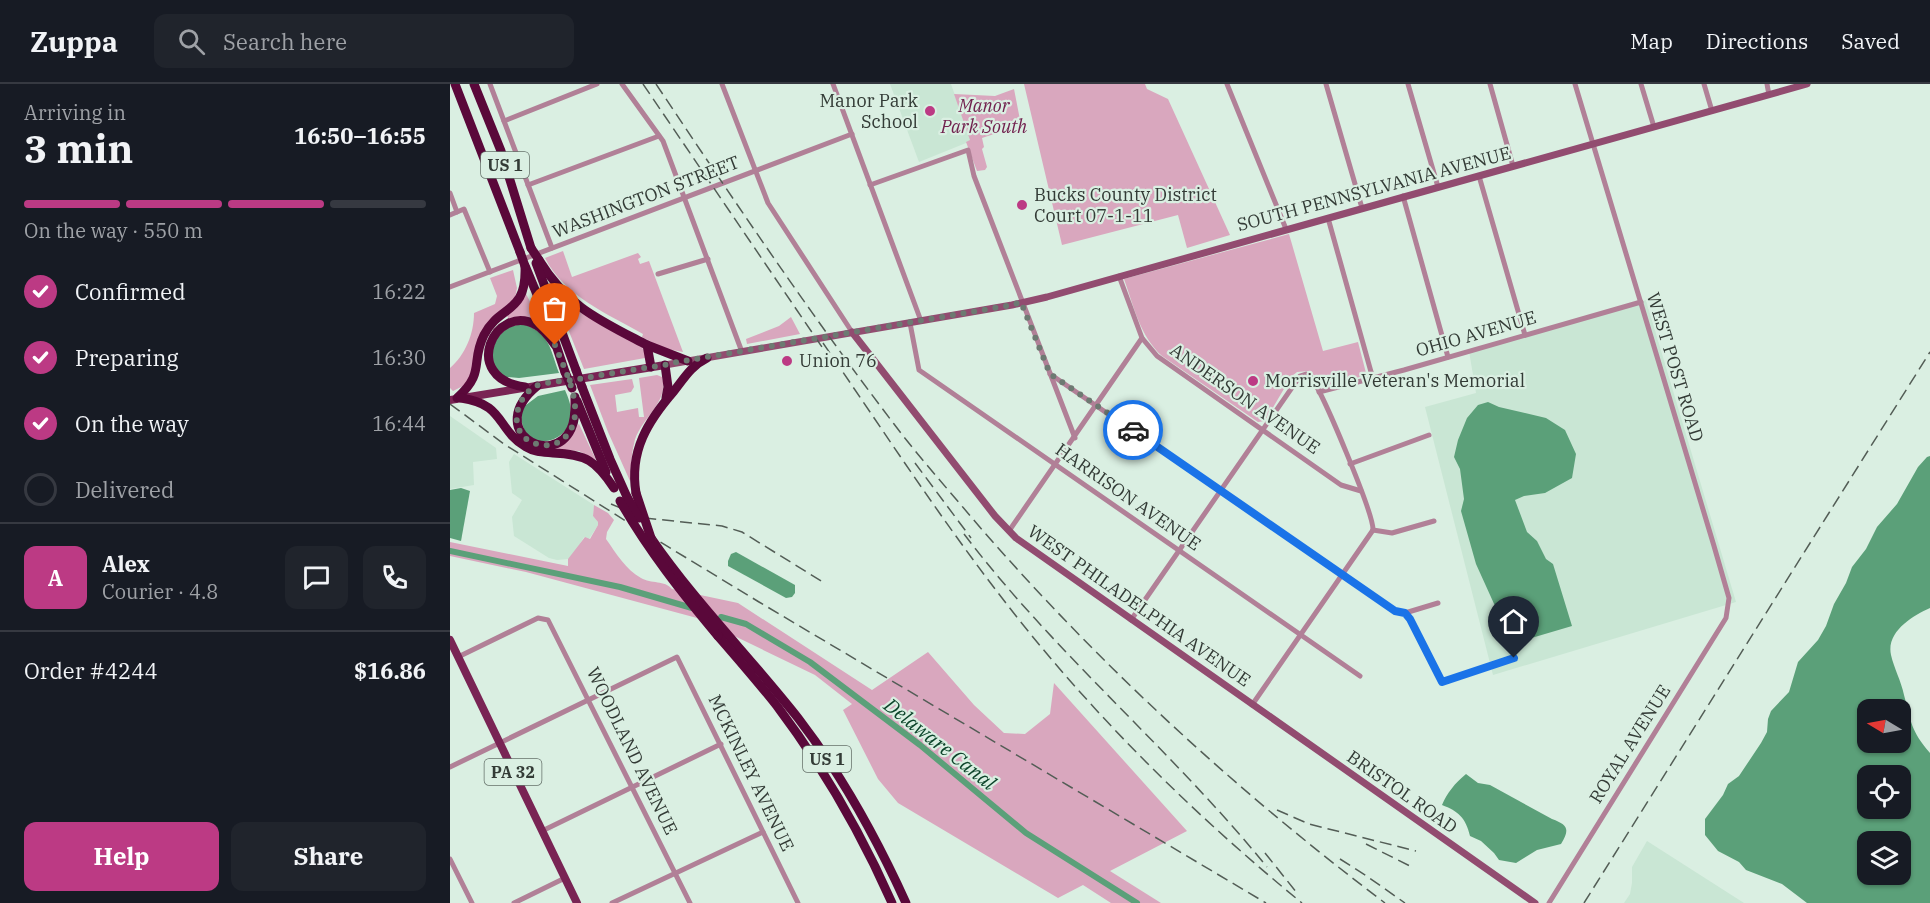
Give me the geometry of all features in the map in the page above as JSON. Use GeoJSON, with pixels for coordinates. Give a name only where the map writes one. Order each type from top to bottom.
{"type":"FeatureCollection","features":[{"type":"Feature","properties":{"kind":"highway","name":"US 1"},"geometry":{"type":"LineString","coordinates":[[455,84],[538,295],[573,393],[614,488],[628,497],[645,542],[664,570],[785,702],[836,772],[870,828],[906,903]]}},
{"type":"Feature","properties":{"kind":"highway","name":"US 1"},"geometry":{"type":"LineString","coordinates":[[474,84],[501,151],[531,248],[582,387],[610,459],[628,497],[651,538],[814,760],[859,834],[892,903]]}},
{"type":"Feature","properties":{"kind":"highway"},"geometry":{"type":"LineString","coordinates":[[537,261],[571,301],[647,345],[688,361]]}},
{"type":"Feature","properties":{"kind":"highway"},"geometry":{"type":"LineString","coordinates":[[456,399],[475,378],[485,332],[520,298],[525,266]]}},
{"type":"Feature","properties":{"kind":"highway"},"geometry":{"type":"LineString","coordinates":[[525,387],[510,385],[502,381],[492,368],[489,347],[496,333],[504,326],[514,322],[530,322],[540,327],[555,345]]}},
{"type":"Feature","properties":{"kind":"highway"},"geometry":{"type":"LineString","coordinates":[[647,345],[651,367]]}},
{"type":"Feature","properties":{"kind":"highway"},"geometry":{"type":"LineString","coordinates":[[628,497],[638,448],[648,426],[689,370],[707,358]]}},
{"type":"Feature","properties":{"kind":"highway"},"geometry":{"type":"LineString","coordinates":[[665,365],[668,387],[665,400]]}},
{"type":"Feature","properties":{"kind":"highway"},"geometry":{"type":"LineString","coordinates":[[537,386],[520,404],[516,418],[522,435],[537,444],[553,445],[566,436],[574,421],[573,393]]}},
{"type":"Feature","properties":{"kind":"highway"},"geometry":{"type":"LineString","coordinates":[[456,399],[480,402],[492,409],[517,439],[528,448],[542,452],[574,454],[590,461],[600,469],[614,488]]}},
{"type":"Feature","properties":{"kind":"main road","name":"SOUTH PENNSYLVANIA AVENUE"},"geometry":{"type":"LineString","coordinates":[[456,399],[742,352],[1021,302],[1807,84]]}},
{"type":"Feature","properties":{"kind":"main road","name":"WEST PHILADELPHIA AVENUE"},"geometry":{"type":"LineString","coordinates":[[852,332],[988,508],[1009,531],[1028,547],[1252,705]]}},
{"type":"Feature","properties":{"kind":"main road","name":"PA 32"},"geometry":{"type":"LineString","coordinates":[[450,640],[577,903]]}},
{"type":"Feature","properties":{"kind":"main road","name":"BRISTOL ROAD"},"geometry":{"type":"LineString","coordinates":[[1252,705],[1535,903]]}},
{"type":"Feature","properties":{"kind":"street"},"geometry":{"type":"LineString","coordinates":[[490,84],[552,249]]}},
{"type":"Feature","properties":{"kind":"street"},"geometry":{"type":"LineString","coordinates":[[504,121],[597,84]]}},
{"type":"Feature","properties":{"kind":"street"},"geometry":{"type":"LineString","coordinates":[[622,84],[663,141],[742,352]]}},
{"type":"Feature","properties":{"kind":"street"},"geometry":{"type":"LineString","coordinates":[[722,84],[774,213],[852,332]]}},
{"type":"Feature","properties":{"kind":"street"},"geometry":{"type":"LineString","coordinates":[[833,84],[921,321]]}},
{"type":"Feature","properties":{"kind":"street"},"geometry":{"type":"LineString","coordinates":[[1227,84],[1286,229]]}},
{"type":"Feature","properties":{"kind":"street"},"geometry":{"type":"LineString","coordinates":[[1326,84],[1362,208]]}},
{"type":"Feature","properties":{"kind":"street"},"geometry":{"type":"LineString","coordinates":[[1408,84],[1438,187]]}},
{"type":"Feature","properties":{"kind":"street"},"geometry":{"type":"LineString","coordinates":[[1490,84],[1513,166]]}},
{"type":"Feature","properties":{"kind":"street","name":"WEST POST ROAD"},"geometry":{"type":"LineString","coordinates":[[1575,84],[1729,598]]}},
{"type":"Feature","properties":{"kind":"street"},"geometry":{"type":"LineString","coordinates":[[1641,84],[1654,127]]}},
{"type":"Feature","properties":{"kind":"street"},"geometry":{"type":"LineString","coordinates":[[1704,84],[1712,111]]}},
{"type":"Feature","properties":{"kind":"street"},"geometry":{"type":"LineString","coordinates":[[1767,84],[1769,95]]}},
{"type":"Feature","properties":{"kind":"street","name":"WASHINGTON STREET"},"geometry":{"type":"LineString","coordinates":[[450,287],[852,134]]}},
{"type":"Feature","properties":{"kind":"street"},"geometry":{"type":"LineString","coordinates":[[528,185],[659,136]]}},
{"type":"Feature","properties":{"kind":"street"},"geometry":{"type":"LineString","coordinates":[[870,185],[968,150],[974,176],[1075,438]]}},
{"type":"Feature","properties":{"kind":"street"},"geometry":{"type":"LineString","coordinates":[[1479,176],[1525,335]]}},
{"type":"Feature","properties":{"kind":"street"},"geometry":{"type":"LineString","coordinates":[[450,192],[457,212]]}},
{"type":"Feature","properties":{"kind":"street"},"geometry":{"type":"LineString","coordinates":[[1403,196],[1448,357]]}},
{"type":"Feature","properties":{"kind":"street"},"geometry":{"type":"LineString","coordinates":[[450,214],[464,209],[490,272]]}},
{"type":"Feature","properties":{"kind":"street"},"geometry":{"type":"LineString","coordinates":[[1328,218],[1373,378]]}},
{"type":"Feature","properties":{"kind":"street"},"geometry":{"type":"LineString","coordinates":[[658,274],[708,259]]}},
{"type":"Feature","properties":{"kind":"street","name":"ANDERSON AVENUE"},"geometry":{"type":"LineString","coordinates":[[1119,276],[1143,338],[1157,356],[1341,485],[1361,491]]}},
{"type":"Feature","properties":{"kind":"street","name":"OHIO AVENUE"},"geometry":{"type":"LineString","coordinates":[[1319,392],[1641,302]]}},
{"type":"Feature","properties":{"kind":"street","name":"HARRISON AVENUE"},"geometry":{"type":"LineString","coordinates":[[910,323],[919,370],[1360,676]]}},
{"type":"Feature","properties":{"kind":"street"},"geometry":{"type":"LineString","coordinates":[[1009,531],[1143,338]]}},
{"type":"Feature","properties":{"kind":"street"},"geometry":{"type":"LineString","coordinates":[[1050,374],[1395,611],[1405,613],[1438,603]]}},
{"type":"Feature","properties":{"kind":"street"},"geometry":{"type":"LineString","coordinates":[[1131,620],[1300,376],[1306,374],[1310,376],[1350,464],[1374,524],[1373,530],[1252,705]]}},
{"type":"Feature","properties":{"kind":"street"},"geometry":{"type":"LineString","coordinates":[[1350,464],[1429,435]]}},
{"type":"Feature","properties":{"kind":"street"},"geometry":{"type":"LineString","coordinates":[[1373,530],[1392,533],[1434,521]]}},
{"type":"Feature","properties":{"kind":"street","name":"ROYAL AVENUE"},"geometry":{"type":"LineString","coordinates":[[1549,903],[1726,618],[1729,598]]}},
{"type":"Feature","properties":{"kind":"street"},"geometry":{"type":"LineString","coordinates":[[1405,613],[1416,628],[1441,682],[1514,658]]}},
{"type":"Feature","properties":{"kind":"street","name":"WOODLAND AVENUE"},"geometry":{"type":"LineString","coordinates":[[458,657],[542,618],[551,623],[690,903]]}},
{"type":"Feature","properties":{"kind":"street","name":"MCKINLEY AVENUE"},"geometry":{"type":"LineString","coordinates":[[590,699],[677,657],[798,903]]}},
{"type":"Feature","properties":{"kind":"street"},"geometry":{"type":"LineString","coordinates":[[450,767],[590,699]]}},
{"type":"Feature","properties":{"kind":"street"},"geometry":{"type":"LineString","coordinates":[[542,831],[721,744]]}},
{"type":"Feature","properties":{"kind":"street"},"geometry":{"type":"LineString","coordinates":[[612,903],[764,832]]}},
{"type":"Feature","properties":{"kind":"street"},"geometry":{"type":"LineString","coordinates":[[450,859],[472,903]]}},
{"type":"Feature","properties":{"kind":"street"},"geometry":{"type":"LineString","coordinates":[[514,903],[565,878]]}},
{"type":"Feature","properties":{"kind":"shaded area","name":"Manor Park School"},"geometry":{"type":"Polygon","coordinates":[[[890,84],[951,84],[971,141],[919,162],[890,84]]]}},
{"type":"Feature","properties":{"kind":"shaded area"},"geometry":{"type":"Polygon","coordinates":[[[1646,300],[1736,602],[1493,675],[1425,407],[1476,393],[1469,351],[1646,300]]]}},
{"type":"Feature","properties":{"kind":"shaded area"},"geometry":{"type":"Polygon","coordinates":[[[523,324],[544,337],[551,349],[559,373],[506,379],[494,366],[492,351],[497,338],[508,327],[523,324]]]}},
{"type":"Feature","properties":{"kind":"shaded area"},"geometry":{"type":"Polygon","coordinates":[[[565,390],[571,413],[565,431],[550,440],[533,439],[526,433],[521,421],[524,404],[526,405],[538,396],[565,390]]]}},
{"type":"Feature","properties":{"kind":"shaded area"},"geometry":{"type":"Polygon","coordinates":[[[1488,402],[1499,407],[1546,418],[1565,430],[1576,454],[1572,478],[1545,493],[1524,496],[1515,500],[1527,532],[1537,541],[1546,559],[1553,564],[1572,626],[1528,639],[1514,640],[1500,617],[1476,564],[1461,511],[1464,499],[1460,469],[1454,457],[1458,440],[1467,418],[1478,405],[1488,402]]]}},
{"type":"Feature","properties":{"kind":"shaded area"},"geometry":{"type":"Polygon","coordinates":[[[450,416],[496,448],[497,459],[473,462],[474,485],[450,489],[450,416]]]}},
{"type":"Feature","properties":{"kind":"shaded area"},"geometry":{"type":"Polygon","coordinates":[[[514,454],[594,505],[593,516],[598,525],[589,539],[584,537],[572,557],[557,560],[549,558],[514,536],[512,517],[522,500],[512,493],[509,462],[514,454]]]}},
{"type":"Feature","properties":{"kind":"shaded area"},"geometry":{"type":"Polygon","coordinates":[[[1930,456],[1930,608],[1908,620],[1892,639],[1892,660],[1905,699],[1857,699],[1857,753],[1911,753],[1911,720],[1919,738],[1930,753],[1930,903],[1807,903],[1782,884],[1746,870],[1739,862],[1718,851],[1705,835],[1705,819],[1723,795],[1728,784],[1739,776],[1761,743],[1767,732],[1771,711],[1789,692],[1798,662],[1818,640],[1826,626],[1852,567],[1866,549],[1877,527],[1897,504],[1918,467],[1930,456]]]}},
{"type":"Feature","properties":{"kind":"shaded area"},"geometry":{"type":"Polygon","coordinates":[[[461,488],[470,491],[461,541],[450,538],[450,490],[461,488]]]}},
{"type":"Feature","properties":{"kind":"shaded area"},"geometry":{"type":"Polygon","coordinates":[[[736,552],[795,585],[795,593],[792,597],[786,598],[728,566],[731,554],[736,552]]]}},
{"type":"Feature","properties":{"kind":"shaded area"},"geometry":{"type":"Polygon","coordinates":[[[1466,774],[1478,783],[1490,785],[1561,823],[1566,828],[1566,835],[1561,844],[1537,850],[1516,863],[1499,860],[1481,841],[1470,836],[1460,816],[1442,805],[1452,788],[1466,774]]]}},
{"type":"Feature","properties":{"kind":"shaded area"},"geometry":{"type":"Polygon","coordinates":[[[1647,841],[1744,903],[1624,903],[1630,894],[1632,867],[1647,841]]]}},
{"type":"Feature","properties":{"kind":"green space"},"geometry":{"type":"Polygon","coordinates":[[[1024,84],[1145,84],[1147,89],[1168,99],[1230,235],[1187,248],[1178,215],[1062,245],[1024,84]]]}},
{"type":"Feature","properties":{"kind":"green space","name":"Manor Park South"},"geometry":{"type":"Polygon","coordinates":[[[1014,89],[1021,125],[982,138],[984,147],[982,149],[987,167],[985,170],[977,171],[966,142],[970,140],[954,94],[995,96],[1014,89]]]}},
{"type":"Feature","properties":{"kind":"green space"},"geometry":{"type":"Polygon","coordinates":[[[1289,234],[1323,351],[1358,342],[1366,373],[1333,385],[1325,384],[1309,371],[1297,372],[1291,377],[1265,421],[1258,422],[1162,356],[1154,348],[1139,321],[1124,279],[1289,234]]]}},
{"type":"Feature","properties":{"kind":"green space"},"geometry":{"type":"Polygon","coordinates":[[[563,251],[572,277],[638,253],[641,257],[638,259],[640,264],[649,261],[683,352],[662,348],[642,337],[643,334],[588,303],[563,283],[545,258],[563,251]]]}},
{"type":"Feature","properties":{"kind":"green space"},"geometry":{"type":"Polygon","coordinates":[[[513,270],[517,288],[515,298],[490,321],[473,375],[463,386],[453,391],[450,388],[450,368],[468,344],[474,313],[495,304],[497,296],[490,278],[513,270]]]}},
{"type":"Feature","properties":{"kind":"green space"},"geometry":{"type":"Polygon","coordinates":[[[548,279],[642,347],[645,358],[584,369],[548,279]]]}},
{"type":"Feature","properties":{"kind":"green space"},"geometry":{"type":"Polygon","coordinates":[[[526,294],[541,322],[523,317],[509,319],[507,316],[526,294]]]}},
{"type":"Feature","properties":{"kind":"green space"},"geometry":{"type":"Polygon","coordinates":[[[791,317],[800,334],[747,344],[746,339],[779,326],[791,317]]]}},
{"type":"Feature","properties":{"kind":"green space"},"geometry":{"type":"Polygon","coordinates":[[[657,375],[662,377],[662,395],[637,435],[632,453],[630,481],[590,385],[632,379],[634,387],[631,392],[615,395],[617,412],[638,408],[639,417],[644,417],[639,378],[657,375]]]}},
{"type":"Feature","properties":{"kind":"green space"},"geometry":{"type":"Polygon","coordinates":[[[579,424],[596,460],[579,451],[547,449],[579,424]]]}},
{"type":"Feature","properties":{"kind":"green space"},"geometry":{"type":"Polygon","coordinates":[[[594,505],[608,513],[614,520],[606,539],[636,575],[645,580],[666,584],[672,589],[738,603],[872,690],[928,652],[974,705],[1004,733],[1025,734],[1050,714],[1054,683],[1187,831],[1110,871],[1161,903],[1111,903],[1083,885],[1058,898],[898,803],[878,779],[843,710],[852,704],[815,675],[697,618],[526,572],[450,556],[450,542],[568,566],[568,559],[585,537],[590,539],[598,525],[593,516],[594,505]]]}},
{"type":"Feature","properties":{"kind":"waterway","name":"Delaware Canal"},"geometry":{"type":"LineString","coordinates":[[450,551],[620,587],[692,608]]}},
{"type":"Feature","properties":{"kind":"waterway","name":"Delaware Canal"},"geometry":{"type":"LineString","coordinates":[[721,617],[746,624],[810,662],[920,745],[1026,833],[1137,903]]}},
{"type":"Feature","properties":{"kind":"railway"},"geometry":{"type":"LineString","coordinates":[[643,84],[824,350]]}},
{"type":"Feature","properties":{"kind":"railway"},"geometry":{"type":"LineString","coordinates":[[656,84],[772,256],[863,383],[903,436],[1019,571],[1117,673],[1220,769],[1329,860],[1385,903]]}},
{"type":"Feature","properties":{"kind":"railway"},"geometry":{"type":"LineString","coordinates":[[823,343],[968,553],[1052,660],[1154,770],[1226,838],[1302,903]]}},
{"type":"Feature","properties":{"kind":"railway"},"geometry":{"type":"LineString","coordinates":[[1584,903],[1930,352]]}},
{"type":"Feature","properties":{"kind":"railway"},"geometry":{"type":"LineString","coordinates":[[450,404],[504,444],[629,523],[1266,903]]}},
{"type":"Feature","properties":{"kind":"railway"},"geometry":{"type":"LineString","coordinates":[[915,463],[971,538]]}},
{"type":"Feature","properties":{"kind":"railway"},"geometry":{"type":"LineString","coordinates":[[611,504],[645,518],[722,526],[742,532],[826,584]]}},
{"type":"Feature","properties":{"kind":"railway"},"geometry":{"type":"LineString","coordinates":[[964,534],[1036,620],[1192,782],[1267,867]]}},
{"type":"Feature","properties":{"kind":"railway"},"geometry":{"type":"LineString","coordinates":[[1277,810],[1309,824],[1416,851]]}},
{"type":"Feature","properties":{"kind":"railway"},"geometry":{"type":"LineString","coordinates":[[1366,844],[1414,868]]}},
{"type":"Feature","properties":{"kind":"railway"},"geometry":{"type":"LineString","coordinates":[[1265,853],[1297,893]]}},
{"type":"Feature","properties":{"kind":"railway"},"geometry":{"type":"LineString","coordinates":[[1340,859],[1405,903]]}},
{"type":"Feature","properties":{"kind":"way so far"},"geometry":{"type":"LineString","coordinates":[[555,345],[565,372],[572,388],[575,397],[574,421],[570,431],[562,440],[553,445],[542,446],[522,435],[516,418],[524,397],[537,386],[555,382],[574,379],[595,376],[665,365],[742,352],[1021,302],[1050,374],[1133,430]]}},
{"type":"Feature","properties":{"kind":"place","name":"Manor Park School"},"geometry":{"type":"Point","coordinates":[930,111]}},
{"type":"Feature","properties":{"kind":"place","name":"Bucks County District Court 07-1-11"},"geometry":{"type":"Point","coordinates":[1022,205]}},
{"type":"Feature","properties":{"kind":"place","name":"Union 76"},"geometry":{"type":"Point","coordinates":[787,361]}},
{"type":"Feature","properties":{"kind":"place","name":"Morrisville Veteran's Memorial"},"geometry":{"type":"Point","coordinates":[1253,381]}},
{"type":"Feature","properties":{"kind":"route"},"geometry":{"type":"LineString","coordinates":[[1133,430],[1395,611],[1405,613],[1416,628],[1442,682],[1514,658]]}}]}
